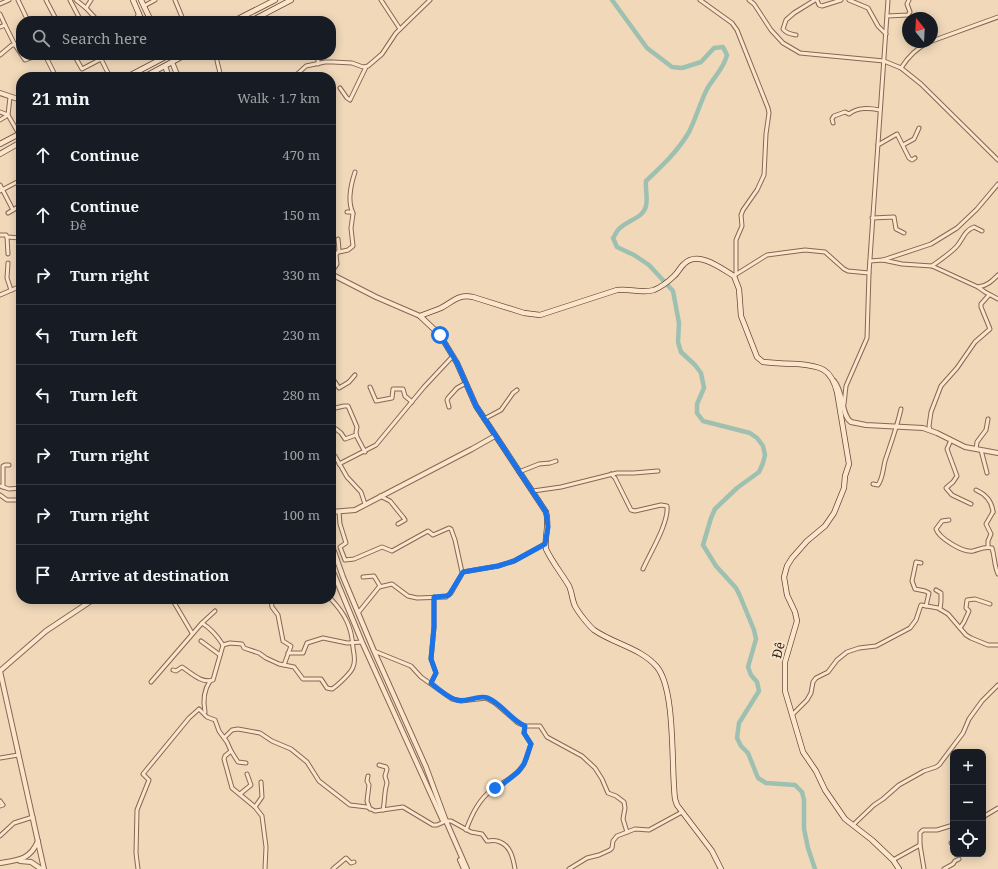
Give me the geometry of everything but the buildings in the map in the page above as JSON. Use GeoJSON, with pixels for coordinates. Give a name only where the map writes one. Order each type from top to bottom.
{"type":"FeatureCollection","features":[{"type":"Feature","properties":{"kind":"main road"},"geometry":{"type":"LineString","coordinates":[[244,16],[275,0]]}},
{"type":"Feature","properties":{"kind":"main road"},"geometry":{"type":"LineString","coordinates":[[261,16],[291,0]]}},
{"type":"Feature","properties":{"kind":"main road"},"geometry":{"type":"LineString","coordinates":[[134,2],[142,3],[148,16]]}},
{"type":"Feature","properties":{"kind":"main road"},"geometry":{"type":"LineString","coordinates":[[134,2],[140,16]]}},
{"type":"Feature","properties":{"kind":"main road"},"geometry":{"type":"LineString","coordinates":[[135,72],[155,60]]}},
{"type":"Feature","properties":{"kind":"main road"},"geometry":{"type":"LineString","coordinates":[[162,60],[165,66]]}},
{"type":"Feature","properties":{"kind":"main road"},"geometry":{"type":"LineString","coordinates":[[154,72],[176,60]]}},
{"type":"Feature","properties":{"kind":"main road"},"geometry":{"type":"LineString","coordinates":[[0,144],[16,135]]}},
{"type":"Feature","properties":{"kind":"main road"},"geometry":{"type":"LineString","coordinates":[[0,154],[16,147]]}},
{"type":"Feature","properties":{"kind":"main road"},"geometry":{"type":"LineString","coordinates":[[721,869],[712,851],[682,812],[675,799],[672,736],[667,696],[664,682],[657,668],[641,653],[612,641],[593,629],[575,606],[570,588],[549,554],[545,544],[548,527],[546,512],[476,406],[453,356],[438,332],[420,316],[441,308],[465,295],[524,313],[540,315],[617,290],[624,289],[649,291],[660,287],[673,277],[684,264],[695,259],[708,261],[735,275],[739,290],[741,316],[754,351],[760,361],[818,366],[827,371],[834,381]]}},
{"type":"Feature","properties":{"kind":"main road","name":"Đê"},"geometry":{"type":"LineString","coordinates":[[834,381],[838,392],[849,460],[844,488],[834,513],[825,526],[807,541],[787,566],[784,577],[787,595],[795,612],[797,621],[785,662],[785,691],[803,752],[816,771],[825,790],[845,819],[872,840],[893,860],[899,869]]}},
{"type":"Feature","properties":{"kind":"street"},"geometry":{"type":"LineString","coordinates":[[2,2],[9,0]]}},
{"type":"Feature","properties":{"kind":"street"},"geometry":{"type":"LineString","coordinates":[[18,0],[26,16]]}},
{"type":"Feature","properties":{"kind":"street"},"geometry":{"type":"LineString","coordinates":[[46,0],[54,16]]}},
{"type":"Feature","properties":{"kind":"street"},"geometry":{"type":"LineString","coordinates":[[70,0],[78,16]]}},
{"type":"Feature","properties":{"kind":"street"},"geometry":{"type":"LineString","coordinates":[[76,0],[93,16]]}},
{"type":"Feature","properties":{"kind":"street"},"geometry":{"type":"LineString","coordinates":[[86,8],[91,0]]}},
{"type":"Feature","properties":{"kind":"street"},"geometry":{"type":"LineString","coordinates":[[142,3],[155,0]]}},
{"type":"Feature","properties":{"kind":"street"},"geometry":{"type":"LineString","coordinates":[[175,0],[182,16]]}},
{"type":"Feature","properties":{"kind":"street"},"geometry":{"type":"LineString","coordinates":[[381,0],[400,29]]}},
{"type":"Feature","properties":{"kind":"street"},"geometry":{"type":"LineString","coordinates":[[340,88],[350,100],[366,67],[380,56],[394,34],[430,0]]}},
{"type":"Feature","properties":{"kind":"street"},"geometry":{"type":"LineString","coordinates":[[700,0],[732,23],[737,30],[769,110],[764,175],[757,190],[741,215],[742,226],[736,240],[735,275]]}},
{"type":"Feature","properties":{"kind":"street"},"geometry":{"type":"LineString","coordinates":[[750,0],[771,30],[783,43],[800,53],[884,61],[901,68],[921,84],[998,160]]}},
{"type":"Feature","properties":{"kind":"street"},"geometry":{"type":"LineString","coordinates":[[796,35],[790,34],[783,29],[784,22],[794,13],[816,0],[821,6],[841,0]]}},
{"type":"Feature","properties":{"kind":"street"},"geometry":{"type":"LineString","coordinates":[[849,0],[852,3],[864,5],[868,8],[878,26],[886,34]]}},
{"type":"Feature","properties":{"kind":"street"},"geometry":{"type":"LineString","coordinates":[[843,406],[846,386],[867,338],[868,273],[888,0]]}},
{"type":"Feature","properties":{"kind":"street"},"geometry":{"type":"LineString","coordinates":[[887,16],[908,15],[910,12],[907,4],[909,0]]}},
{"type":"Feature","properties":{"kind":"street"},"geometry":{"type":"LineString","coordinates":[[0,14],[15,45],[12,45],[0,55]]}},
{"type":"Feature","properties":{"kind":"street"},"geometry":{"type":"LineString","coordinates":[[938,39],[998,17]]}},
{"type":"Feature","properties":{"kind":"street"},"geometry":{"type":"LineString","coordinates":[[0,27],[5,25]]}},
{"type":"Feature","properties":{"kind":"street"},"geometry":{"type":"LineString","coordinates":[[901,68],[908,57],[918,48]]}},
{"type":"Feature","properties":{"kind":"street"},"geometry":{"type":"LineString","coordinates":[[48,60],[54,72]]}},
{"type":"Feature","properties":{"kind":"street"},"geometry":{"type":"LineString","coordinates":[[77,60],[82,69],[101,60],[107,72]]}},
{"type":"Feature","properties":{"kind":"street"},"geometry":{"type":"LineString","coordinates":[[217,61],[220,72]]}},
{"type":"Feature","properties":{"kind":"street"},"geometry":{"type":"LineString","coordinates":[[172,62],[176,72]]}},
{"type":"Feature","properties":{"kind":"street"},"geometry":{"type":"LineString","coordinates":[[299,72],[306,66],[333,62],[352,63],[366,67]]}},
{"type":"Feature","properties":{"kind":"street"},"geometry":{"type":"LineString","coordinates":[[165,66],[167,72]]}},
{"type":"Feature","properties":{"kind":"street"},"geometry":{"type":"LineString","coordinates":[[0,93],[16,99]]}},
{"type":"Feature","properties":{"kind":"street"},"geometry":{"type":"LineString","coordinates":[[8,115],[10,97]]}},
{"type":"Feature","properties":{"kind":"street"},"geometry":{"type":"LineString","coordinates":[[833,122],[832,119],[834,116],[843,113],[849,114],[858,110],[870,108],[880,110]]}},
{"type":"Feature","properties":{"kind":"street"},"geometry":{"type":"LineString","coordinates":[[0,112],[8,115],[16,127]]}},
{"type":"Feature","properties":{"kind":"street"},"geometry":{"type":"LineString","coordinates":[[0,120],[8,115]]}},
{"type":"Feature","properties":{"kind":"street"},"geometry":{"type":"LineString","coordinates":[[903,144],[914,139],[919,128]]}},
{"type":"Feature","properties":{"kind":"street"},"geometry":{"type":"LineString","coordinates":[[878,145],[897,134],[909,158],[912,160],[915,158]]}},
{"type":"Feature","properties":{"kind":"street"},"geometry":{"type":"LineString","coordinates":[[336,255],[339,252],[348,250],[353,246],[351,228],[352,213],[350,203],[351,183],[355,172]]}},
{"type":"Feature","properties":{"kind":"street"},"geometry":{"type":"LineString","coordinates":[[1,191],[16,183]]}},
{"type":"Feature","properties":{"kind":"street"},"geometry":{"type":"LineString","coordinates":[[870,261],[883,260],[931,244],[956,228],[977,208],[998,184]]}},
{"type":"Feature","properties":{"kind":"street"},"geometry":{"type":"LineString","coordinates":[[0,185],[1,191],[13,210]]}},
{"type":"Feature","properties":{"kind":"street"},"geometry":{"type":"LineString","coordinates":[[8,213],[16,208]]}},
{"type":"Feature","properties":{"kind":"street"},"geometry":{"type":"LineString","coordinates":[[347,212],[352,213]]}},
{"type":"Feature","properties":{"kind":"street"},"geometry":{"type":"LineString","coordinates":[[872,218],[893,217],[896,229],[904,233]]}},
{"type":"Feature","properties":{"kind":"street"},"geometry":{"type":"LineString","coordinates":[[932,266],[958,246],[964,234],[971,228],[975,227],[982,231]]}},
{"type":"Feature","properties":{"kind":"street"},"geometry":{"type":"LineString","coordinates":[[0,235],[16,238]]}},
{"type":"Feature","properties":{"kind":"street"},"geometry":{"type":"LineString","coordinates":[[7,237],[8,254]]}},
{"type":"Feature","properties":{"kind":"street"},"geometry":{"type":"LineString","coordinates":[[338,239],[339,252]]}},
{"type":"Feature","properties":{"kind":"street"},"geometry":{"type":"LineString","coordinates":[[735,275],[767,255],[805,250],[825,252],[848,271],[868,273]]}},
{"type":"Feature","properties":{"kind":"street"},"geometry":{"type":"LineString","coordinates":[[883,260],[902,264],[932,266],[978,287],[989,295],[998,299]]}},
{"type":"Feature","properties":{"kind":"street"},"geometry":{"type":"LineString","coordinates":[[8,263],[8,278],[11,290]]}},
{"type":"Feature","properties":{"kind":"street"},"geometry":{"type":"LineString","coordinates":[[978,287],[990,283],[998,275]]}},
{"type":"Feature","properties":{"kind":"street"},"geometry":{"type":"LineString","coordinates":[[336,276],[383,300],[420,316]]}},
{"type":"Feature","properties":{"kind":"street"},"geometry":{"type":"LineString","coordinates":[[0,295],[16,288]]}},
{"type":"Feature","properties":{"kind":"street"},"geometry":{"type":"LineString","coordinates":[[930,430],[929,424],[931,412],[941,386],[957,368],[975,342],[990,328],[981,306],[989,295]]}},
{"type":"Feature","properties":{"kind":"street"},"geometry":{"type":"LineString","coordinates":[[339,464],[365,452],[378,443],[433,377],[453,356]]}},
{"type":"Feature","properties":{"kind":"street"},"geometry":{"type":"LineString","coordinates":[[336,384],[339,388],[349,382],[355,375]]}},
{"type":"Feature","properties":{"kind":"street"},"geometry":{"type":"LineString","coordinates":[[834,381],[838,386],[847,419],[851,422],[866,425],[923,428],[965,447],[998,453]]}},
{"type":"Feature","properties":{"kind":"street"},"geometry":{"type":"LineString","coordinates":[[449,407],[447,400],[448,398],[457,388],[466,383]]}},
{"type":"Feature","properties":{"kind":"street"},"geometry":{"type":"LineString","coordinates":[[838,386],[846,386]]}},
{"type":"Feature","properties":{"kind":"street"},"geometry":{"type":"LineString","coordinates":[[370,388],[376,401],[392,398],[393,389],[395,388],[403,389],[406,397],[412,402]]}},
{"type":"Feature","properties":{"kind":"street"},"geometry":{"type":"LineString","coordinates":[[484,419],[501,410],[513,393],[517,390]]}},
{"type":"Feature","properties":{"kind":"street"},"geometry":{"type":"LineString","coordinates":[[336,408],[348,406],[358,427],[356,435],[365,452]]}},
{"type":"Feature","properties":{"kind":"street"},"geometry":{"type":"LineString","coordinates":[[873,484],[879,484],[885,462],[898,427],[901,409]]}},
{"type":"Feature","properties":{"kind":"street"},"geometry":{"type":"LineString","coordinates":[[987,473],[978,450],[977,442],[986,430],[988,419]]}},
{"type":"Feature","properties":{"kind":"street"},"geometry":{"type":"LineString","coordinates":[[336,429],[341,432],[345,439],[356,435]]}},
{"type":"Feature","properties":{"kind":"street"},"geometry":{"type":"LineString","coordinates":[[358,613],[380,586],[391,583],[408,596],[417,598],[446,596],[449,595],[457,583],[462,572],[455,540],[451,529],[449,528],[433,535],[428,531],[392,551],[382,547],[354,559],[345,560],[340,547],[346,543],[340,524],[339,512],[355,510],[495,436]]}},
{"type":"Feature","properties":{"kind":"street"},"geometry":{"type":"LineString","coordinates":[[951,440],[947,449],[957,476],[946,488],[952,495],[971,504]]}},
{"type":"Feature","properties":{"kind":"street"},"geometry":{"type":"LineString","coordinates":[[336,458],[347,477],[361,492],[365,504]]}},
{"type":"Feature","properties":{"kind":"street"},"geometry":{"type":"LineString","coordinates":[[519,472],[539,464],[556,461]]}},
{"type":"Feature","properties":{"kind":"street"},"geometry":{"type":"LineString","coordinates":[[9,465],[3,466],[1,486],[8,489],[16,488]]}},
{"type":"Feature","properties":{"kind":"street"},"geometry":{"type":"LineString","coordinates":[[533,491],[561,488],[617,473],[658,471]]}},
{"type":"Feature","properties":{"kind":"street"},"geometry":{"type":"LineString","coordinates":[[611,474],[633,511],[661,505],[667,506],[666,517],[644,569]]}},
{"type":"Feature","properties":{"kind":"street"},"geometry":{"type":"LineString","coordinates":[[976,490],[986,496],[992,506],[993,512],[986,524],[991,534],[988,541],[988,547]]}},
{"type":"Feature","properties":{"kind":"street"},"geometry":{"type":"LineString","coordinates":[[0,495],[7,500],[16,500]]}},
{"type":"Feature","properties":{"kind":"street"},"geometry":{"type":"LineString","coordinates":[[380,496],[390,501],[405,520],[398,524]]}},
{"type":"Feature","properties":{"kind":"street"},"geometry":{"type":"LineString","coordinates":[[993,512],[998,512]]}},
{"type":"Feature","properties":{"kind":"street"},"geometry":{"type":"LineString","coordinates":[[949,520],[942,520],[936,529],[939,535],[953,545],[971,551],[991,547],[995,557],[994,565],[998,574]]}},
{"type":"Feature","properties":{"kind":"street"},"geometry":{"type":"LineString","coordinates":[[462,572],[514,561],[545,544]]}},
{"type":"Feature","properties":{"kind":"street"},"geometry":{"type":"LineString","coordinates":[[336,557],[374,651],[426,767],[445,822],[464,869]]}},
{"type":"Feature","properties":{"kind":"street"},"geometry":{"type":"LineString","coordinates":[[921,563],[916,562],[912,583],[914,589],[925,590],[929,593],[926,606]]}},
{"type":"Feature","properties":{"kind":"street"},"geometry":{"type":"LineString","coordinates":[[364,577],[374,576],[380,586]]}},
{"type":"Feature","properties":{"kind":"street"},"geometry":{"type":"LineString","coordinates":[[336,579],[362,642],[467,869]]}},
{"type":"Feature","properties":{"kind":"street"},"geometry":{"type":"LineString","coordinates":[[936,590],[941,593],[940,609]]}},
{"type":"Feature","properties":{"kind":"street"},"geometry":{"type":"LineString","coordinates":[[431,683],[436,673],[431,659],[434,627],[434,597]]}},
{"type":"Feature","properties":{"kind":"street"},"geometry":{"type":"LineString","coordinates":[[960,628],[969,611],[966,608],[968,600],[976,599],[990,604]]}},
{"type":"Feature","properties":{"kind":"street"},"geometry":{"type":"LineString","coordinates":[[44,869],[0,671],[46,631],[81,604]]}},
{"type":"Feature","properties":{"kind":"street"},"geometry":{"type":"LineString","coordinates":[[175,604],[192,633]]}},
{"type":"Feature","properties":{"kind":"street"},"geometry":{"type":"LineString","coordinates":[[272,604],[278,615],[283,641],[290,646],[284,665]]}},
{"type":"Feature","properties":{"kind":"street"},"geometry":{"type":"LineString","coordinates":[[222,645],[230,643],[242,644],[245,648],[259,653],[266,658],[296,668],[303,679],[320,679],[327,688],[332,689],[353,668],[355,656],[353,636],[348,622],[335,604]]}},
{"type":"Feature","properties":{"kind":"street"},"geometry":{"type":"LineString","coordinates":[[792,715],[807,700],[811,693],[813,682],[816,678],[828,672],[836,660],[847,652],[859,648],[876,646],[910,628],[916,620],[921,605],[940,609],[948,614],[971,638],[988,645],[998,645]]}},
{"type":"Feature","properties":{"kind":"street"},"geometry":{"type":"LineString","coordinates":[[151,682],[192,633],[215,611]]}},
{"type":"Feature","properties":{"kind":"street"},"geometry":{"type":"LineString","coordinates":[[202,623],[210,629],[222,645],[214,678],[210,681],[206,688],[204,701],[205,713]]}},
{"type":"Feature","properties":{"kind":"street"},"geometry":{"type":"LineString","coordinates":[[288,653],[303,653],[307,643],[323,638],[354,644],[362,642]]}},
{"type":"Feature","properties":{"kind":"street"},"geometry":{"type":"LineString","coordinates":[[201,641],[220,655]]}},
{"type":"Feature","properties":{"kind":"street"},"geometry":{"type":"LineString","coordinates":[[374,651],[411,666],[421,677],[456,700],[483,697],[489,698],[515,721],[525,726],[540,726],[546,737],[582,756],[595,768],[608,793],[616,796],[624,804],[623,819],[627,832]]}},
{"type":"Feature","properties":{"kind":"street"},"geometry":{"type":"LineString","coordinates":[[173,670],[176,671],[182,667],[199,678],[210,681]]}},
{"type":"Feature","properties":{"kind":"street"},"geometry":{"type":"LineString","coordinates":[[853,825],[898,784],[939,765],[963,733],[969,719],[982,701],[998,685]]}},
{"type":"Feature","properties":{"kind":"street"},"geometry":{"type":"LineString","coordinates":[[138,869],[136,853],[137,810],[149,780],[143,774],[198,710],[201,709],[209,718],[215,720],[219,731],[225,737],[238,762],[246,763]]}},
{"type":"Feature","properties":{"kind":"street"},"geometry":{"type":"LineString","coordinates":[[466,830],[471,816],[482,798],[516,774],[523,766],[531,744],[524,733],[525,726]]}},
{"type":"Feature","properties":{"kind":"street"},"geometry":{"type":"LineString","coordinates":[[225,737],[232,730],[238,729],[260,733],[272,741],[291,749],[307,762],[319,781],[348,804],[375,811],[403,808],[433,825],[437,826],[451,821],[466,830],[482,834],[487,841],[497,841],[508,848],[512,855],[515,869]]}},
{"type":"Feature","properties":{"kind":"street"},"geometry":{"type":"LineString","coordinates":[[231,751],[224,757],[232,788],[262,816],[266,850],[265,869]]}},
{"type":"Feature","properties":{"kind":"street"},"geometry":{"type":"LineString","coordinates":[[0,758],[18,755]]}},
{"type":"Feature","properties":{"kind":"street"},"geometry":{"type":"LineString","coordinates":[[380,765],[386,767],[387,769],[385,776],[387,783],[384,790],[385,797],[383,810]]}},
{"type":"Feature","properties":{"kind":"street"},"geometry":{"type":"LineString","coordinates":[[240,794],[251,785],[247,774]]}},
{"type":"Feature","properties":{"kind":"street"},"geometry":{"type":"LineString","coordinates":[[368,776],[367,782],[369,785],[366,801],[370,809]]}},
{"type":"Feature","properties":{"kind":"street"},"geometry":{"type":"LineString","coordinates":[[254,807],[262,797],[261,782]]}},
{"type":"Feature","properties":{"kind":"street"},"geometry":{"type":"LineString","coordinates":[[0,801],[3,805],[0,806]]}},
{"type":"Feature","properties":{"kind":"street"},"geometry":{"type":"LineString","coordinates":[[986,815],[998,808]]}},
{"type":"Feature","properties":{"kind":"street"},"geometry":{"type":"LineString","coordinates":[[569,869],[587,858],[604,854],[610,850],[615,838],[635,829],[649,830],[682,812]]}},
{"type":"Feature","properties":{"kind":"street"},"geometry":{"type":"LineString","coordinates":[[0,836],[14,823],[32,816]]}},
{"type":"Feature","properties":{"kind":"street"},"geometry":{"type":"LineString","coordinates":[[924,869],[920,845],[920,831],[937,830],[945,826],[950,827]]}},
{"type":"Feature","properties":{"kind":"street"},"geometry":{"type":"LineString","coordinates":[[17,861],[28,856],[38,840]]}},
{"type":"Feature","properties":{"kind":"street"},"geometry":{"type":"LineString","coordinates":[[893,860],[920,845]]}},
{"type":"Feature","properties":{"kind":"street"},"geometry":{"type":"LineString","coordinates":[[333,869],[346,858],[351,862],[354,862]]}},
{"type":"Feature","properties":{"kind":"street"},"geometry":{"type":"LineString","coordinates":[[944,869],[959,859]]}},
{"type":"Feature","properties":{"kind":"street"},"geometry":{"type":"LineString","coordinates":[[0,863],[17,861],[31,862],[38,868]]}},
{"type":"Feature","properties":{"kind":"waterway"},"geometry":{"type":"LineString","coordinates":[[612,0],[647,48],[672,67],[682,68],[701,62],[714,48],[723,47],[727,55],[726,60],[707,89],[685,139],[669,158],[646,181],[647,203],[644,210],[638,217],[621,227],[613,238],[617,247],[634,255],[649,265],[673,291],[679,323],[678,342],[681,352],[701,373],[704,388],[697,404],[697,413],[703,421],[750,433],[757,438],[763,446],[765,455],[759,472],[737,488],[715,509],[703,545],[716,566],[736,588],[754,630],[756,639],[748,667],[751,675],[757,682],[759,691],[739,723],[737,738],[741,746],[748,753],[758,778],[766,783],[795,785],[802,792],[804,800],[804,829],[815,869]]}},
{"type":"Feature","properties":{"kind":"route"},"geometry":{"type":"LineString","coordinates":[[440,335],[457,363],[476,406],[533,491],[548,518],[545,544],[523,557],[506,564],[462,572],[449,595],[434,597],[434,627],[431,661],[436,673],[431,683],[452,699],[461,701],[483,697],[489,698],[515,721],[525,726],[525,737],[531,744],[523,766],[516,774],[495,788]]}}]}
